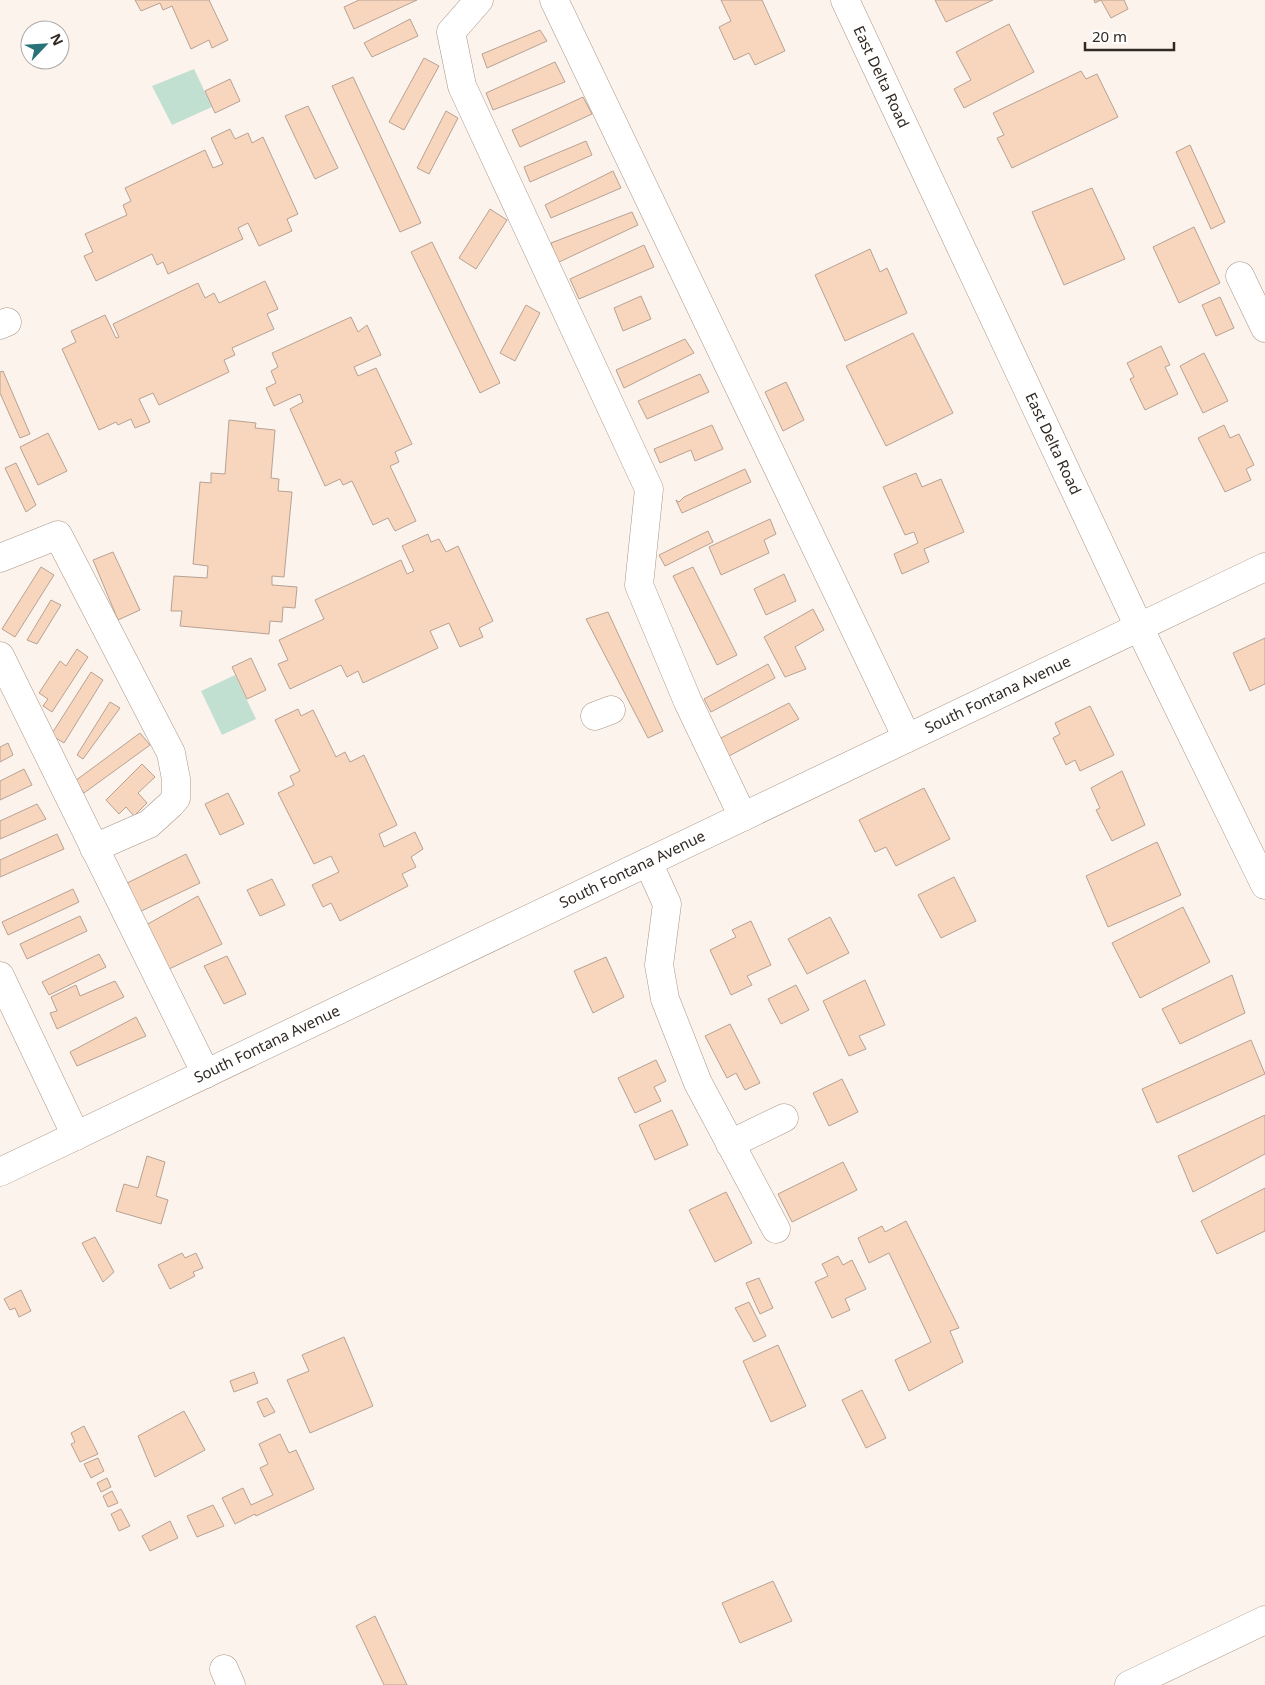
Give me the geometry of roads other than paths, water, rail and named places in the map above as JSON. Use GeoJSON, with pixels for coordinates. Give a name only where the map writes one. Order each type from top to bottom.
{"type":"FeatureCollection","features":[{"type":"Feature","properties":{"kind":"street"},"geometry":{"type":"LineString","coordinates":[[479,0],[451,32],[462,86],[649,489],[639,585],[688,702],[742,817]]}},
{"type":"Feature","properties":{"kind":"street"},"geometry":{"type":"LineString","coordinates":[[554,0],[907,738]]}},
{"type":"Feature","properties":{"kind":"street","name":"East Delta Road"},"geometry":{"type":"LineString","coordinates":[[845,0],[1139,627],[1265,885]]}},
{"type":"Feature","properties":{"kind":"street"},"geometry":{"type":"LineString","coordinates":[[1240,276],[1265,328]]}},
{"type":"Feature","properties":{"kind":"street"},"geometry":{"type":"LineString","coordinates":[[0,558],[58,535],[171,753],[176,779],[176,798],[148,824],[94,848]]}},
{"type":"Feature","properties":{"kind":"street","name":"South Fontana Avenue"},"geometry":{"type":"LineString","coordinates":[[0,1172],[1265,567]]}},
{"type":"Feature","properties":{"kind":"street"},"geometry":{"type":"LineString","coordinates":[[0,656],[206,1074]]}},
{"type":"Feature","properties":{"kind":"street"},"geometry":{"type":"LineString","coordinates":[[648,862],[667,904],[659,965],[665,999],[698,1083],[776,1229]]}},
{"type":"Feature","properties":{"kind":"street"},"geometry":{"type":"LineString","coordinates":[[0,976],[76,1136]]}},
{"type":"Feature","properties":{"kind":"street"},"geometry":{"type":"LineString","coordinates":[[730,1144],[784,1118]]}},
{"type":"Feature","properties":{"kind":"street"},"geometry":{"type":"LineString","coordinates":[[1129,1685],[1265,1620]]}}]}
